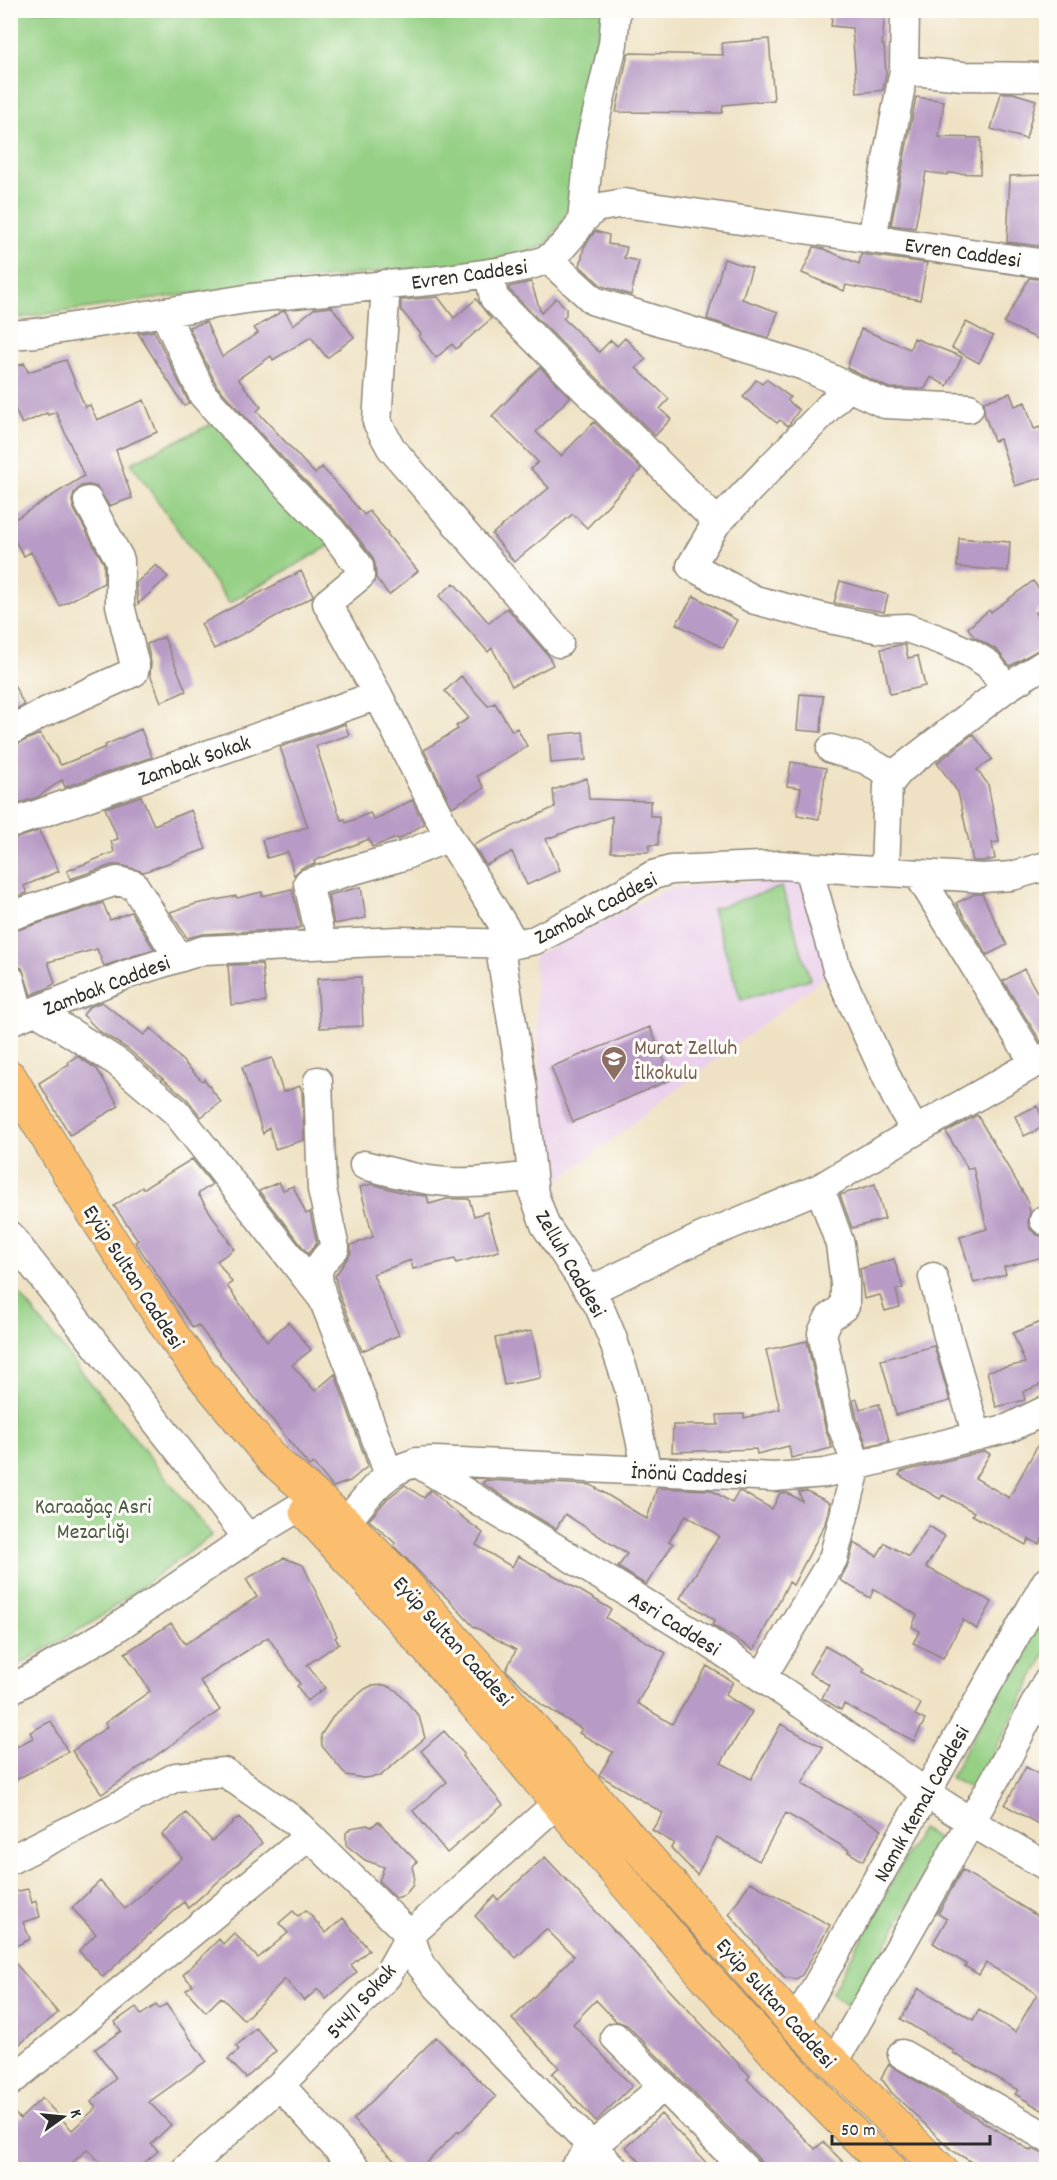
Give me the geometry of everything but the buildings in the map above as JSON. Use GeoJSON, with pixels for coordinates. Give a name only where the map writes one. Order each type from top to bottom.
{"type":"FeatureCollection","features":[{"type":"Feature","properties":{"kind":"main road","name":"Eyüp Sultan Caddesi"},"geometry":{"type":"LineString","coordinates":[[14,1092],[173,1336],[273,1460],[346,1523],[399,1578],[795,2024],[941,2169]]}},
{"type":"Feature","properties":{"kind":"main road"},"geometry":{"type":"LineString","coordinates":[[273,1460],[301,1506],[474,1703],[556,1804],[714,1985],[830,2112],[891,2169]]}},
{"type":"Feature","properties":{"kind":"street"},"geometry":{"type":"LineString","coordinates":[[582,221],[590,143],[613,44],[616,10]]}},
{"type":"Feature","properties":{"kind":"street"},"geometry":{"type":"LineString","coordinates":[[872,238],[904,70],[905,10]]}},
{"type":"Feature","properties":{"kind":"street"},"geometry":{"type":"LineString","coordinates":[[904,70],[963,76],[1047,77]]}},
{"type":"Feature","properties":{"kind":"street","name":"Evren Caddesi"},"geometry":{"type":"LineString","coordinates":[[10,335],[36,333],[252,298],[489,273],[531,266],[548,259],[563,246],[595,208],[607,204],[624,203],[1047,264]]}},
{"type":"Feature","properties":{"kind":"street"},"geometry":{"type":"LineString","coordinates":[[548,259],[594,301],[804,366],[885,404],[969,408]]}},
{"type":"Feature","properties":{"kind":"street"},"geometry":{"type":"LineString","coordinates":[[489,273],[494,298],[717,522],[715,525]]}},
{"type":"Feature","properties":{"kind":"street"},"geometry":{"type":"LineString","coordinates":[[386,284],[377,422],[391,448],[559,643]]}},
{"type":"Feature","properties":{"kind":"street"},"geometry":{"type":"LineString","coordinates":[[164,312],[203,395],[267,466],[331,530],[359,566],[360,576],[327,603],[378,695],[449,837],[507,944]]}},
{"type":"Feature","properties":{"kind":"street"},"geometry":{"type":"LineString","coordinates":[[848,387],[715,525],[691,566],[755,600],[829,619],[881,629],[907,628],[943,641],[988,664],[1006,688]]}},
{"type":"Feature","properties":{"kind":"street"},"geometry":{"type":"LineString","coordinates":[[10,731],[43,713],[134,672],[135,666],[120,605],[120,560],[88,501]]}},
{"type":"Feature","properties":{"kind":"street"},"geometry":{"type":"LineString","coordinates":[[885,871],[888,785],[895,776],[1006,688],[1047,663]]}},
{"type":"Feature","properties":{"kind":"street","name":"Zambak Sokak"},"geometry":{"type":"LineString","coordinates":[[10,824],[378,695]]}},
{"type":"Feature","properties":{"kind":"street"},"geometry":{"type":"LineString","coordinates":[[831,749],[864,759],[895,776]]}},
{"type":"Feature","properties":{"kind":"street"},"geometry":{"type":"LineString","coordinates":[[322,944],[308,883],[403,856],[449,837]]}},
{"type":"Feature","properties":{"kind":"street","name":"Zambak Caddesi"},"geometry":{"type":"LineString","coordinates":[[22,1016],[178,957],[220,948],[399,941],[507,944],[535,940],[653,875],[671,870],[753,865],[983,878],[1012,876],[1047,866]]}},
{"type":"Feature","properties":{"kind":"street"},"geometry":{"type":"LineString","coordinates":[[808,868],[837,969],[890,1085],[915,1131]]}},
{"type":"Feature","properties":{"kind":"street"},"geometry":{"type":"LineString","coordinates":[[589,1291],[704,1236],[820,1188],[915,1131],[1041,1061],[918,874]]}},
{"type":"Feature","properties":{"kind":"street"},"geometry":{"type":"LineString","coordinates":[[10,916],[117,881],[134,885],[178,957]]}},
{"type":"Feature","properties":{"kind":"street","name":"Zelluh Caddesi"},"geometry":{"type":"LineString","coordinates":[[507,944],[534,1194],[545,1225],[599,1306],[612,1337],[629,1388],[647,1471]]}},
{"type":"Feature","properties":{"kind":"street"},"geometry":{"type":"LineString","coordinates":[[10,979],[22,1016],[117,1062],[176,1112],[323,1299]]}},
{"type":"Feature","properties":{"kind":"street"},"geometry":{"type":"LineString","coordinates":[[318,1082],[322,1189],[335,1248],[319,1264],[318,1280],[389,1476]]}},
{"type":"Feature","properties":{"kind":"street"},"geometry":{"type":"LineString","coordinates":[[364,1165],[447,1182],[532,1176]]}},
{"type":"Feature","properties":{"kind":"street"},"geometry":{"type":"LineString","coordinates":[[762,1677],[833,1558],[857,1465],[841,1424],[822,1333],[829,1318],[845,1306],[845,1284],[840,1244],[820,1188]]}},
{"type":"Feature","properties":{"kind":"street"},"geometry":{"type":"LineString","coordinates":[[10,1236],[248,1538]]}},
{"type":"Feature","properties":{"kind":"street"},"geometry":{"type":"LineString","coordinates":[[933,1277],[948,1340],[977,1436]]}},
{"type":"Feature","properties":{"kind":"street","name":"İnönü Caddesi"},"geometry":{"type":"LineString","coordinates":[[346,1523],[373,1490],[389,1476],[416,1462],[461,1462],[774,1477],[825,1473],[1009,1428],[1047,1410]]}},
{"type":"Feature","properties":{"kind":"street","name":"Asri Caddesi"},"geometry":{"type":"LineString","coordinates":[[416,1462],[708,1642],[762,1677],[926,1793],[1047,1866]]}},
{"type":"Feature","properties":{"kind":"street"},"geometry":{"type":"LineString","coordinates":[[10,1690],[112,1630],[248,1538],[301,1506]]}},
{"type":"Feature","properties":{"kind":"street","name":"Namık Kemal Caddesi"},"geometry":{"type":"LineString","coordinates":[[795,2024],[1047,1582]]}},
{"type":"Feature","properties":{"kind":"street"},"geometry":{"type":"LineString","coordinates":[[833,2064],[971,1822],[1047,1683]]}},
{"type":"Feature","properties":{"kind":"street"},"geometry":{"type":"LineString","coordinates":[[10,1860],[176,1778],[224,1772],[293,1820],[410,1935],[420,1964],[438,1987],[615,2169]]}},
{"type":"Feature","properties":{"kind":"street","name":"544/1 Sokak"},"geometry":{"type":"LineString","coordinates":[[185,2169],[280,2085],[387,1976],[410,1935],[556,1804]]}},
{"type":"Feature","properties":{"kind":"street"},"geometry":{"type":"LineString","coordinates":[[10,2082],[309,1836]]}},
{"type":"Feature","properties":{"kind":"street"},"geometry":{"type":"LineString","coordinates":[[615,2037],[746,2169]]}},
{"type":"Feature","properties":{"kind":"street"},"geometry":{"type":"LineString","coordinates":[[902,2054],[1047,2137]]}},
{"type":"Feature","properties":{"kind":"street"},"geometry":{"type":"LineString","coordinates":[[280,2085],[357,2169]]}},
{"type":"Feature","properties":{"kind":"street"},"geometry":{"type":"LineString","coordinates":[[573,2169],[591,2146],[664,2086]]}},
{"type":"Feature","properties":{"kind":"shaded area","name":"Murat Zelluh İlkokulu"},"geometry":{"type":"Polygon","coordinates":[[[801,878],[831,972],[545,1191],[534,956],[669,888],[801,878]]]}},
{"type":"Feature","properties":{"kind":"green space"},"geometry":{"type":"Polygon","coordinates":[[[11,11],[606,11],[596,39],[568,213],[546,244],[531,251],[495,260],[247,286],[11,319],[11,11]]]}},
{"type":"Feature","properties":{"kind":"green space"},"geometry":{"type":"Polygon","coordinates":[[[216,422],[331,545],[229,603],[131,463],[216,422]]]}},
{"type":"Feature","properties":{"kind":"green space"},"geometry":{"type":"Polygon","coordinates":[[[782,887],[810,979],[741,1000],[712,909],[782,887]]]}},
{"type":"Feature","properties":{"kind":"green space","name":"Karaağaç Asri Mezarlığı"},"geometry":{"type":"Polygon","coordinates":[[[10,1282],[212,1535],[93,1622],[11,1669],[10,1282]]]}},
{"type":"Feature","properties":{"kind":"green space"},"geometry":{"type":"Polygon","coordinates":[[[1046,1608],[1046,1652],[974,1790],[950,1778],[1046,1608]]]}},
{"type":"Feature","properties":{"kind":"green space"},"geometry":{"type":"Polygon","coordinates":[[[921,1829],[942,1840],[852,2009],[831,1994],[921,1829]]]}},
{"type":"Feature","properties":{"kind":"place","name":"Murat Zelluh İlkokulu"},"geometry":{"type":"Point","coordinates":[614,1082]}}]}
